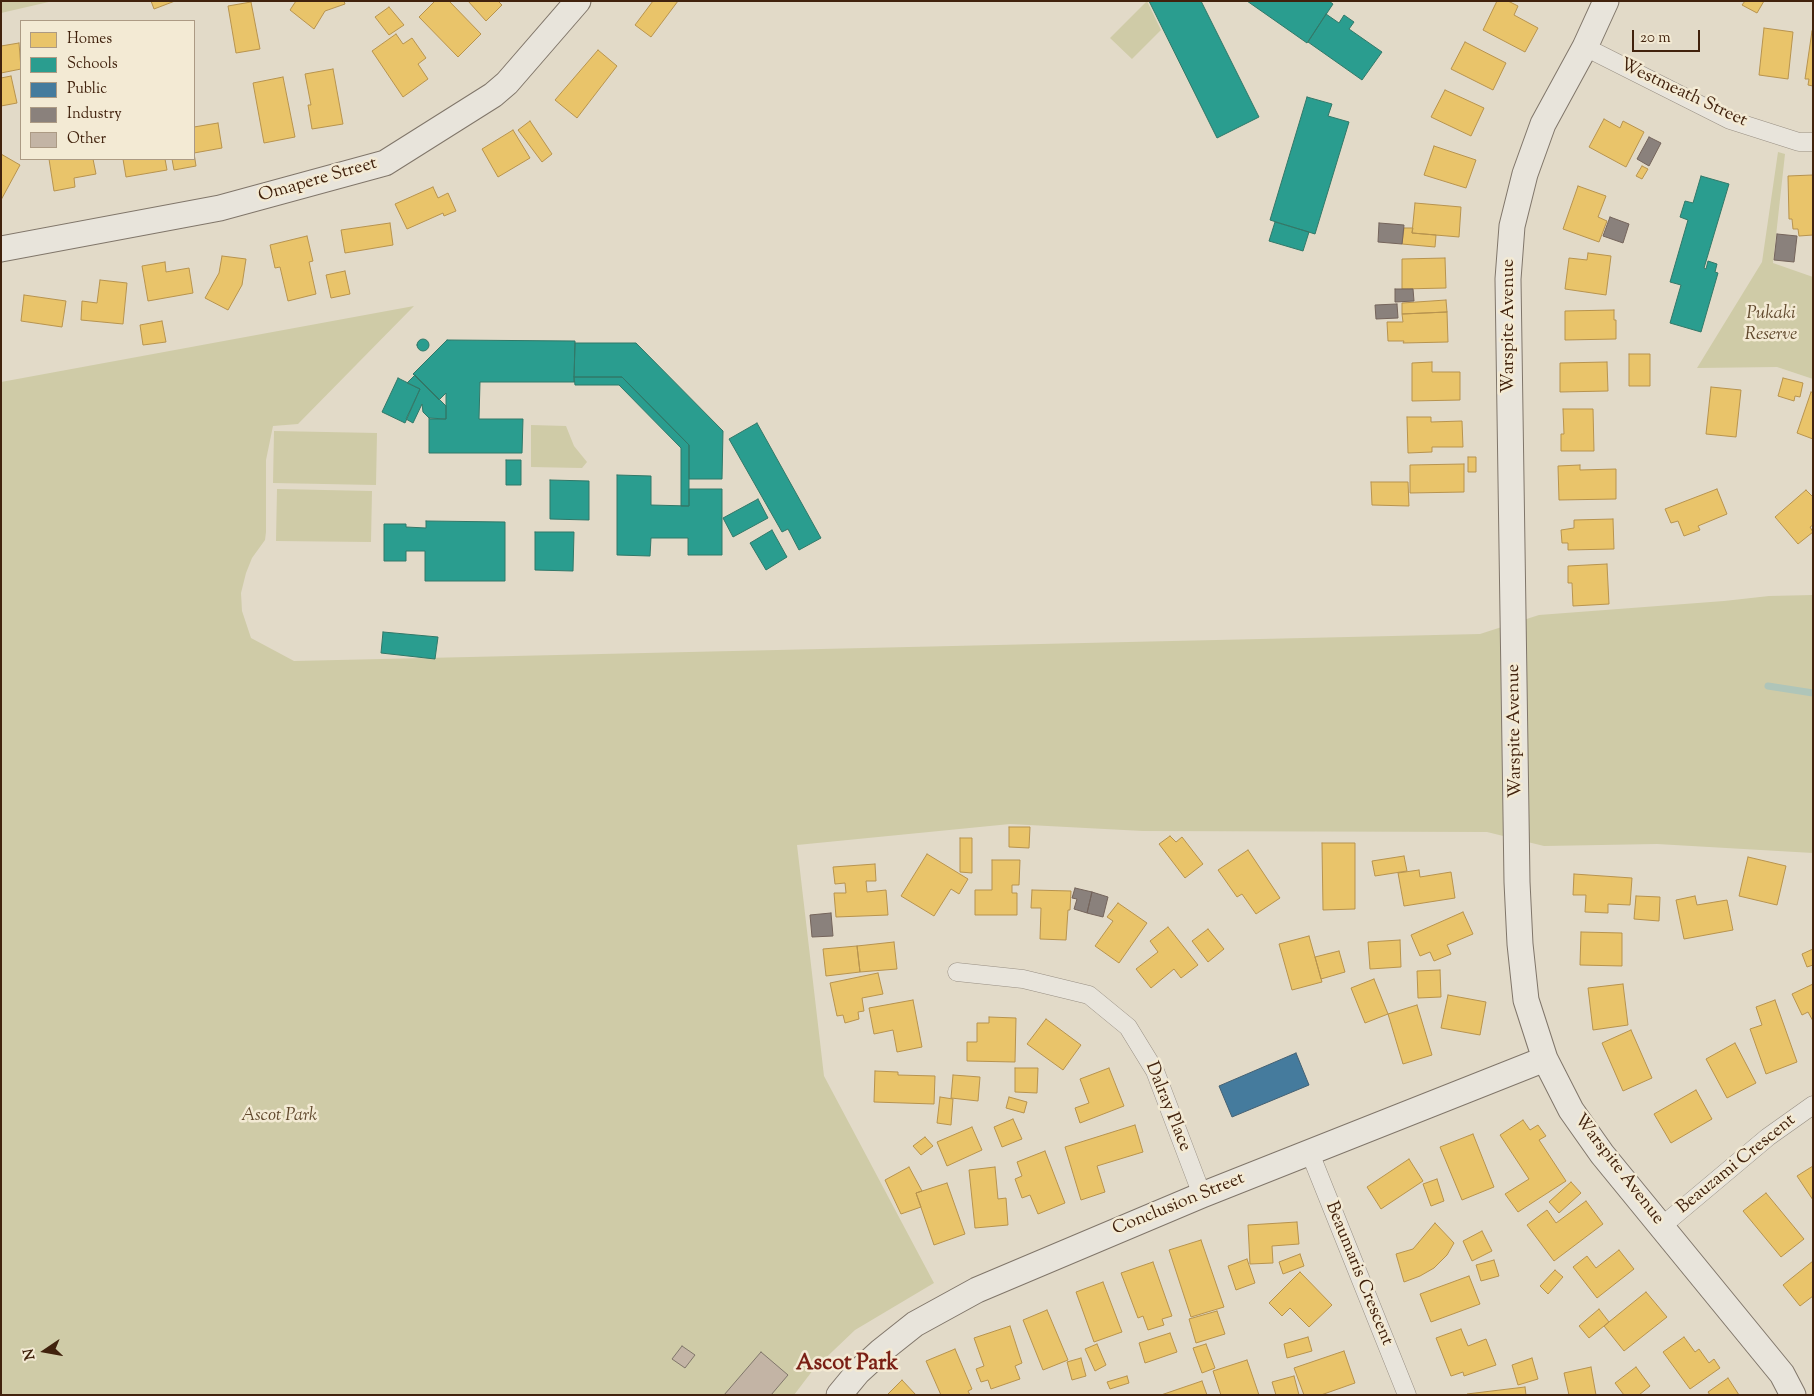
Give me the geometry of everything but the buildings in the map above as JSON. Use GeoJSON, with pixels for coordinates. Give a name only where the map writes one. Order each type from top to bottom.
{"type":"FeatureCollection","features":[{"type":"Feature","properties":{"kind":"main road","name":"Omapere Street"},"geometry":{"type":"LineString","coordinates":[[1,249],[220,208],[385,163],[493,95],[507,83],[578,1]]}},
{"type":"Feature","properties":{"kind":"main road","name":"Warspite Avenue"},"geometry":{"type":"LineString","coordinates":[[1606,1],[1543,124],[1525,174],[1512,226],[1508,279],[1515,634],[1517,882],[1520,944],[1526,1000],[1545,1059],[1576,1117],[1602,1154],[1782,1374],[1793,1395]]}},
{"type":"Feature","properties":{"kind":"main road","name":"Conclusion Street"},"geometry":{"type":"LineString","coordinates":[[839,1395],[858,1372],[915,1324],[977,1290],[1202,1196],[1545,1059]]}},
{"type":"Feature","properties":{"kind":"street","name":"Westmeath Street"},"geometry":{"type":"LineString","coordinates":[[1584,46],[1730,120],[1799,142],[1813,142]]}},
{"type":"Feature","properties":{"kind":"street","name":"Dalray Place"},"geometry":{"type":"LineString","coordinates":[[957,972],[1023,979],[1089,995],[1128,1027],[1155,1071],[1202,1196]]}},
{"type":"Feature","properties":{"kind":"street","name":"Beauzami Crescent"},"geometry":{"type":"LineString","coordinates":[[1662,1226],[1768,1137],[1813,1105]]}},
{"type":"Feature","properties":{"kind":"street","name":"Beaumaris Crescent"},"geometry":{"type":"LineString","coordinates":[[1310,1153],[1407,1395]]}},
{"type":"Feature","properties":{"kind":"green space"},"geometry":{"type":"Polygon","coordinates":[[[1,1],[53,1],[1,13],[1,1]]]}},
{"type":"Feature","properties":{"kind":"green space"},"geometry":{"type":"Polygon","coordinates":[[[1147,1],[1161,30],[1132,59],[1110,38],[1147,1]]]}},
{"type":"Feature","properties":{"kind":"green space","name":"Pukaki Reserve"},"geometry":{"type":"Polygon","coordinates":[[[1778,152],[1785,154],[1773,263],[1813,277],[1813,379],[1777,367],[1697,368],[1762,262],[1778,152]]]}},
{"type":"Feature","properties":{"kind":"green space"},"geometry":{"type":"Polygon","coordinates":[[[414,306],[298,424],[273,426],[266,460],[265,540],[252,558],[246,573],[241,593],[242,611],[251,638],[294,661],[1480,634],[1539,615],[1769,596],[1813,595],[1813,853],[1657,844],[1544,846],[1487,832],[1143,831],[1010,824],[797,845],[824,1076],[934,1283],[855,1330],[813,1370],[794,1395],[1,1395],[1,382],[414,306]]]}},
{"type":"Feature","properties":{"kind":"green space"},"geometry":{"type":"Polygon","coordinates":[[[531,425],[566,426],[574,446],[587,462],[582,468],[531,467],[531,425]]]}},
{"type":"Feature","properties":{"kind":"green space"},"geometry":{"type":"Polygon","coordinates":[[[274,431],[377,433],[376,485],[273,483],[274,431]]]}},
{"type":"Feature","properties":{"kind":"green space"},"geometry":{"type":"Polygon","coordinates":[[[277,489],[372,491],[371,542],[276,541],[277,489]]]}},
{"type":"Feature","properties":{"kind":"waterway"},"geometry":{"type":"LineString","coordinates":[[1768,686],[1813,693]]}},
{"type":"Feature","properties":{"kind":"district","name":"Ascot Park"},"geometry":{"type":"Point","coordinates":[847,1365]}}]}
